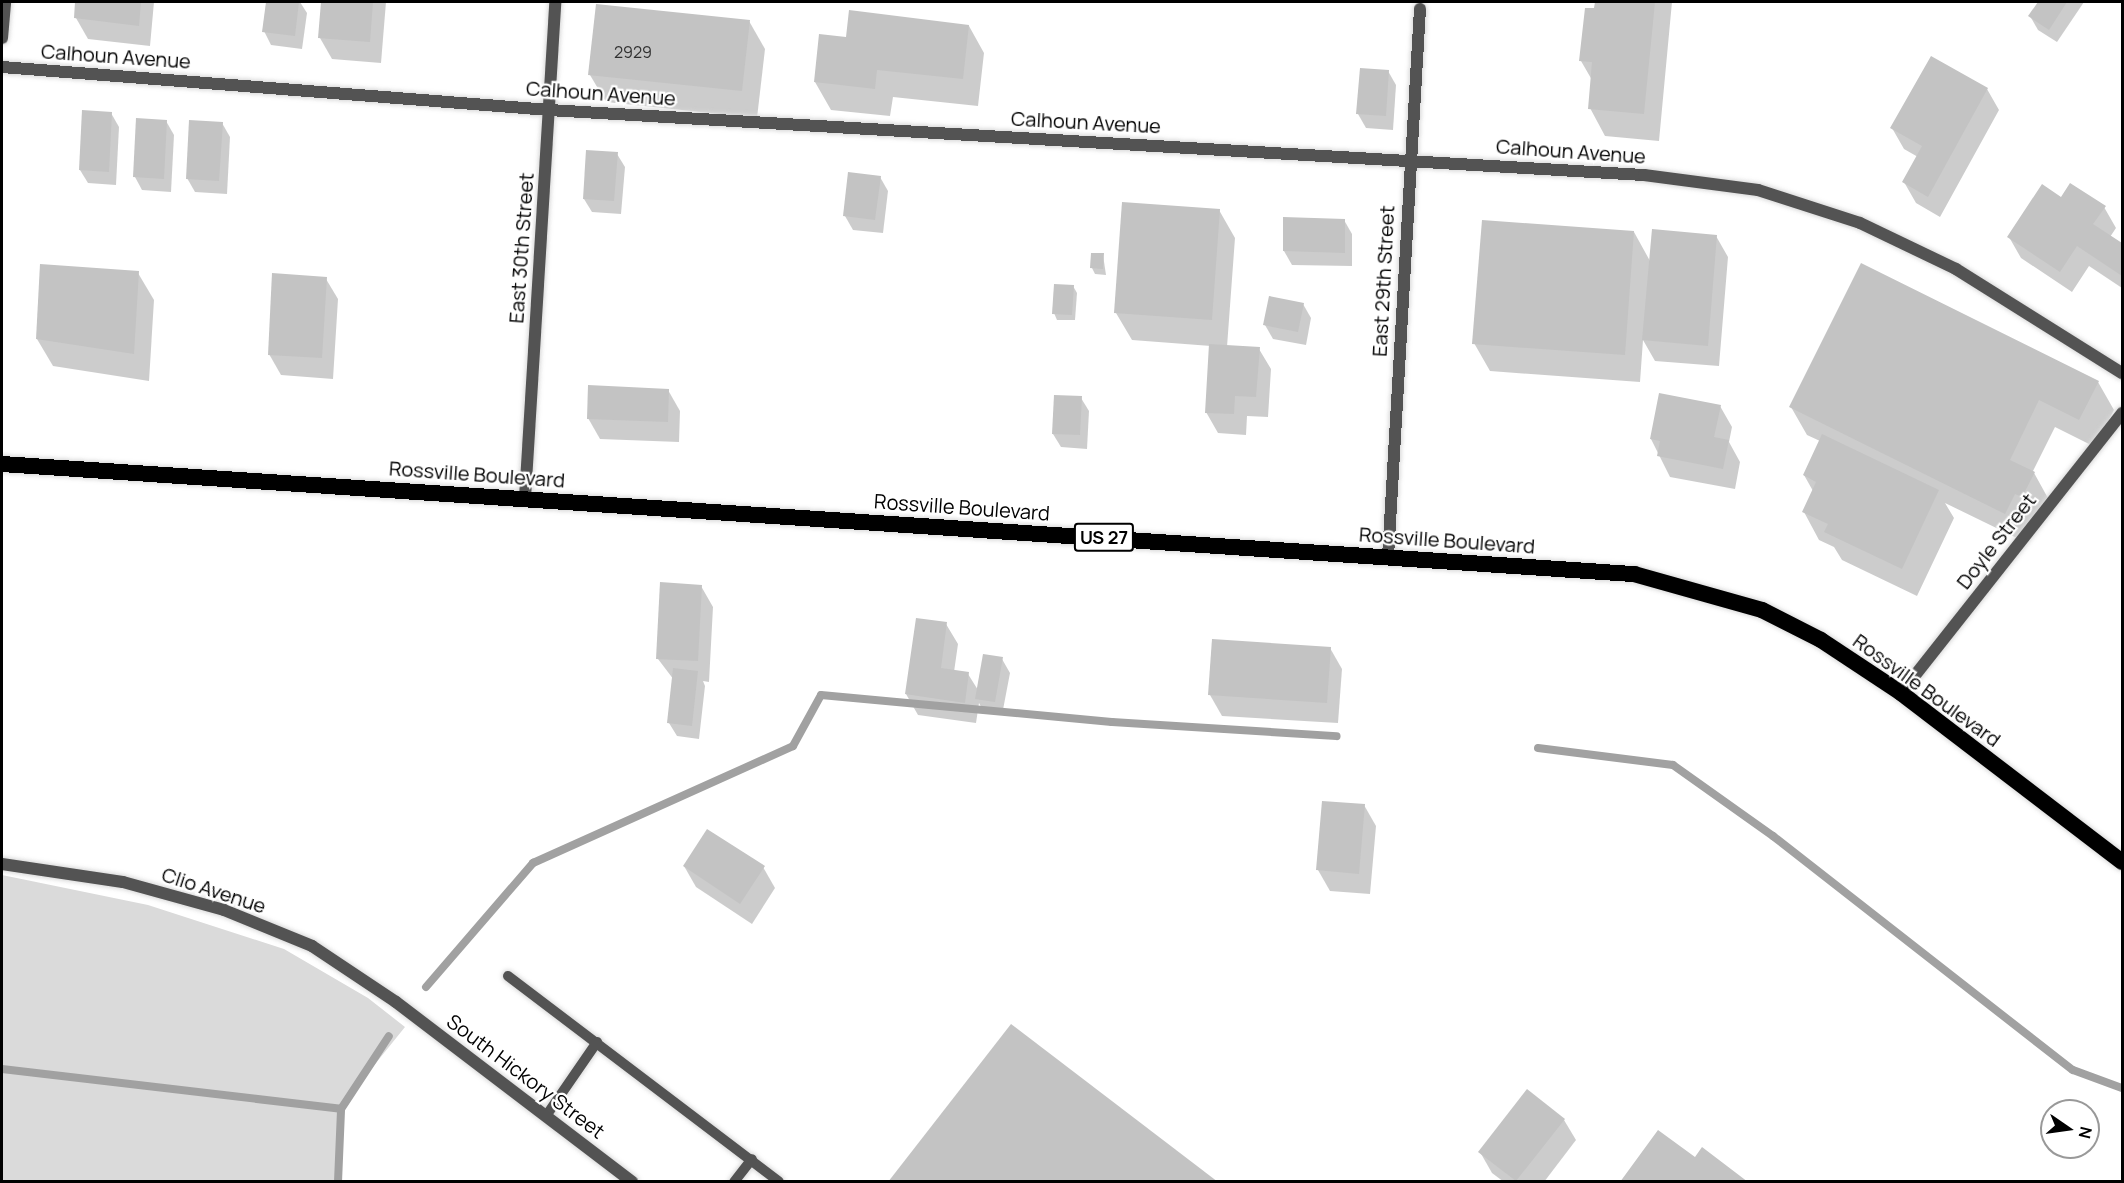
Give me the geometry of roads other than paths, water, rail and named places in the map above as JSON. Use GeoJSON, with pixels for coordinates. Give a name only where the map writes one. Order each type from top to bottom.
{"type":"FeatureCollection","features":[{"type":"Feature","properties":{"kind":"highway","name":"Rossville Boulevard"},"geometry":{"type":"LineString","coordinates":[[2,464],[1634,574],[1762,610],[1821,640],[1901,693],[2122,862]]}},
{"type":"Feature","properties":{"kind":"street"},"geometry":{"type":"LineString","coordinates":[[2,38],[5,2]]}},
{"type":"Feature","properties":{"kind":"street","name":"East 30th Street"},"geometry":{"type":"LineString","coordinates":[[525,498],[555,2]]}},
{"type":"Feature","properties":{"kind":"street","name":"East 29th Street"},"geometry":{"type":"LineString","coordinates":[[1388,556],[1409,160],[1420,9]]}},
{"type":"Feature","properties":{"kind":"street","name":"Calhoun Avenue"},"geometry":{"type":"LineString","coordinates":[[2,67],[549,110],[1644,175],[1758,190],[1860,223],[1956,269],[2122,373]]}},
{"type":"Feature","properties":{"kind":"street","name":"Doyle Street"},"geometry":{"type":"LineString","coordinates":[[1901,693],[2122,413]]}},
{"type":"Feature","properties":{"kind":"street","name":"Clio Avenue"},"geometry":{"type":"LineString","coordinates":[[2,864],[123,882],[224,910],[312,946],[396,1002]]}},
{"type":"Feature","properties":{"kind":"street","name":"South Hickory Street"},"geometry":{"type":"LineString","coordinates":[[396,1002],[632,1182]]}},
{"type":"Feature","properties":{"kind":"lane"},"geometry":{"type":"LineString","coordinates":[[508,976],[752,1159],[779,1182]]}},
{"type":"Feature","properties":{"kind":"lane"},"geometry":{"type":"LineString","coordinates":[[546,1116],[597,1042]]}},
{"type":"Feature","properties":{"kind":"lane"},"geometry":{"type":"LineString","coordinates":[[734,1182],[752,1159]]}},
{"type":"Feature","properties":{"kind":"waterway"},"geometry":{"type":"LineString","coordinates":[[426,987],[533,863],[793,746],[821,695],[1112,722],[1337,736]]}},
{"type":"Feature","properties":{"kind":"waterway"},"geometry":{"type":"LineString","coordinates":[[1538,748],[1673,765],[1773,836],[2073,1070],[2122,1088]]}},
{"type":"Feature","properties":{"kind":"waterway"},"geometry":{"type":"LineString","coordinates":[[338,1182],[341,1109],[389,1036]]}},
{"type":"Feature","properties":{"kind":"waterway"},"geometry":{"type":"LineString","coordinates":[[2,1069],[341,1109]]}}]}
